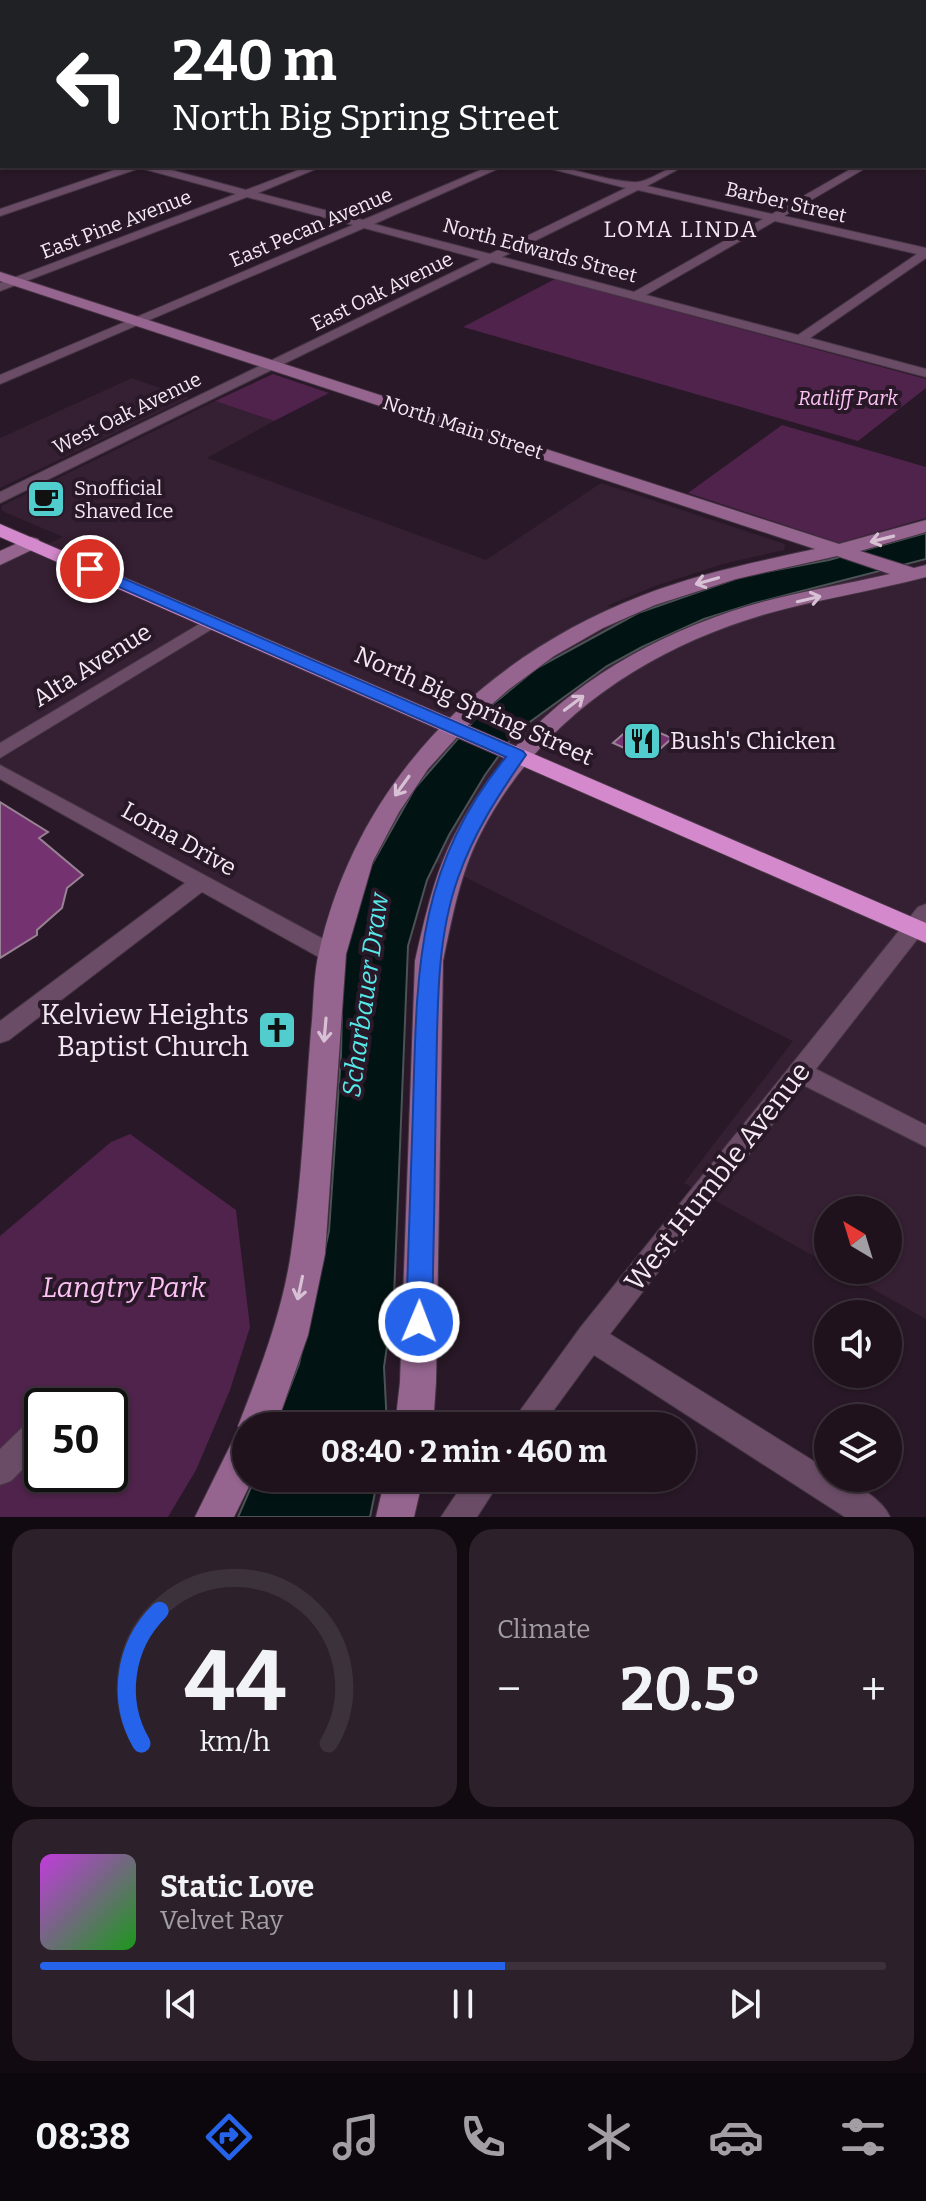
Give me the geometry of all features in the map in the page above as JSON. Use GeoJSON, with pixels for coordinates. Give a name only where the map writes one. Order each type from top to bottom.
{"type":"FeatureCollection","features":[{"type":"Feature","properties":{"kind":"highway","name":"North Big Spring Street"},"geometry":{"type":"LineString","coordinates":[[0,530],[517,755],[922,925]]}},
{"type":"Feature","properties":{"kind":"main road","name":"North Main Street"},"geometry":{"type":"LineString","coordinates":[[6,281],[921,575]]}},
{"type":"Feature","properties":{"kind":"main road"},"geometry":{"type":"LineString","coordinates":[[262,1412],[290,1335],[308,1254],[332,954],[353,876],[375,830],[416,766],[452,727],[529,664],[615,614],[712,579],[926,526]]}},
{"type":"Feature","properties":{"kind":"main road"},"geometry":{"type":"LineString","coordinates":[[0,559],[31,543]]}},
{"type":"Feature","properties":{"kind":"main road"},"geometry":{"type":"LineString","coordinates":[[415,1412],[427,994],[434,928],[447,879],[466,834],[499,778],[547,725],[595,687],[679,639],[754,612],[921,575]]}},
{"type":"Feature","properties":{"kind":"main road"},"geometry":{"type":"LineString","coordinates":[[214,1517],[232,1480]]}},
{"type":"Feature","properties":{"kind":"main road"},"geometry":{"type":"LineString","coordinates":[[395,1517],[401,1492]]}},
{"type":"Feature","properties":{"kind":"street"},"geometry":{"type":"LineString","coordinates":[[0,213],[130,168]]}},
{"type":"Feature","properties":{"kind":"street","name":"North Edwards Street"},"geometry":{"type":"LineString","coordinates":[[152,168],[926,373]]}},
{"type":"Feature","properties":{"kind":"street","name":"East Pine Avenue"},"geometry":{"type":"LineString","coordinates":[[6,281],[313,168]]}},
{"type":"Feature","properties":{"kind":"street","name":"East Pecan Avenue"},"geometry":{"type":"LineString","coordinates":[[0,380],[494,168]]}},
{"type":"Feature","properties":{"kind":"street","name":"Barber Street"},"geometry":{"type":"LineString","coordinates":[[554,168],[926,253]]}},
{"type":"Feature","properties":{"kind":"street","name":"East Oak Avenue"},"geometry":{"type":"LineString","coordinates":[[272,365],[675,168]]}},
{"type":"Feature","properties":{"kind":"street"},"geometry":{"type":"LineString","coordinates":[[634,297],[861,168]]}},
{"type":"Feature","properties":{"kind":"street"},"geometry":{"type":"LineString","coordinates":[[799,340],[926,253]]}},
{"type":"Feature","properties":{"kind":"street","name":"West Oak Avenue"},"geometry":{"type":"LineString","coordinates":[[0,498],[272,365]]}},
{"type":"Feature","properties":{"kind":"street","name":"Alta Avenue"},"geometry":{"type":"LineString","coordinates":[[0,752],[211,622]]}},
{"type":"Feature","properties":{"kind":"street","name":"Loma Drive"},"geometry":{"type":"LineString","coordinates":[[0,771],[332,954]]}},
{"type":"Feature","properties":{"kind":"street"},"geometry":{"type":"LineString","coordinates":[[0,1034],[202,881]]}},
{"type":"Feature","properties":{"kind":"street","name":"West Humble Avenue"},"geometry":{"type":"LineString","coordinates":[[534,1412],[799,1072],[922,925]]}},
{"type":"Feature","properties":{"kind":"street"},"geometry":{"type":"LineString","coordinates":[[799,1072],[926,1137]]}},
{"type":"Feature","properties":{"kind":"street"},"geometry":{"type":"LineString","coordinates":[[590,1337],[874,1517]]}},
{"type":"Feature","properties":{"kind":"street"},"geometry":{"type":"LineString","coordinates":[[0,1470],[24,1447]]}},
{"type":"Feature","properties":{"kind":"street"},"geometry":{"type":"LineString","coordinates":[[457,1517],[476,1492]]}},
{"type":"Feature","properties":{"kind":"shaded area"},"geometry":{"type":"Polygon","coordinates":[[[132,378],[189,398],[0,488],[0,438],[132,378]]]}},
{"type":"Feature","properties":{"kind":"shaded area"},"geometry":{"type":"Polygon","coordinates":[[[215,401],[274,421],[207,458],[486,560],[601,483],[785,544],[784,550],[723,564],[655,586],[607,606],[677,614],[875,564],[926,580],[926,1319],[902,1305],[902,1300],[892,1300],[864,1284],[902,1284],[902,1196],[814,1196],[814,1256],[684,1183],[793,1041],[415,852],[377,975],[0,771],[0,565],[63,537],[2,511],[1,506],[215,401]]]}},
{"type":"Feature","properties":{"kind":"green space","name":"Ratliff Park"},"geometry":{"type":"Polygon","coordinates":[[[555,279],[926,379],[926,388],[858,441],[463,327],[555,279]]]}},
{"type":"Feature","properties":{"kind":"green space"},"geometry":{"type":"Polygon","coordinates":[[[273,374],[329,393],[274,421],[215,401],[273,374]]]}},
{"type":"Feature","properties":{"kind":"green space"},"geometry":{"type":"Polygon","coordinates":[[[782,425],[926,467],[926,518],[839,543],[688,493],[782,425]]]}},
{"type":"Feature","properties":{"kind":"green space","name":"Langtry Park"},"geometry":{"type":"Polygon","coordinates":[[[130,1134],[236,1210],[250,1327],[230,1390],[196,1470],[168,1517],[0,1517],[0,1236],[111,1142],[130,1134]]]}},
{"type":"Feature","properties":{"kind":"water","name":"Scharbauer Draw"},"geometry":{"type":"Polygon","coordinates":[[[926,533],[926,559],[704,619],[607,666],[516,732],[485,775],[449,835],[427,880],[408,946],[394,1297],[384,1367],[386,1412],[280,1412],[299,1364],[329,1231],[341,1055],[343,957],[371,866],[415,788],[476,718],[537,668],[638,613],[744,576],[829,560],[926,533]]]}},
{"type":"Feature","properties":{"kind":"water"},"geometry":{"type":"Polygon","coordinates":[[[249,1492],[375,1492],[370,1517],[238,1517],[249,1492]]]}},
{"type":"Feature","properties":{"kind":"building","name":"Bush's Chicken"},"geometry":{"type":"Polygon","coordinates":[[[636,723],[672,738],[649,759],[613,743],[636,723]]]}},
{"type":"Feature","properties":{"kind":"building","name":"Kelview Heights Baptist Church"},"geometry":{"type":"Polygon","coordinates":[[[0,802],[48,832],[39,838],[83,875],[67,888],[62,908],[37,930],[37,935],[0,958],[0,802]]]}},
{"type":"Feature","properties":{"kind":"place","name":"Snofficial Shaved Ice"},"geometry":{"type":"Point","coordinates":[46,499]}},
{"type":"Feature","properties":{"kind":"place","name":"Bush's Chicken"},"geometry":{"type":"Point","coordinates":[642,741]}},
{"type":"Feature","properties":{"kind":"place","name":"Kelview Heights Baptist Church"},"geometry":{"type":"Point","coordinates":[277,1030]}},
{"type":"Feature","properties":{"kind":"district","name":"LOMA LINDA"},"geometry":{"type":"Point","coordinates":[681,229]}},
{"type":"Feature","properties":{"kind":"route"},"geometry":{"type":"LineString","coordinates":[[90,569],[517,755],[499,778],[466,834],[447,879],[434,928],[427,994],[419,1322]]}}]}
